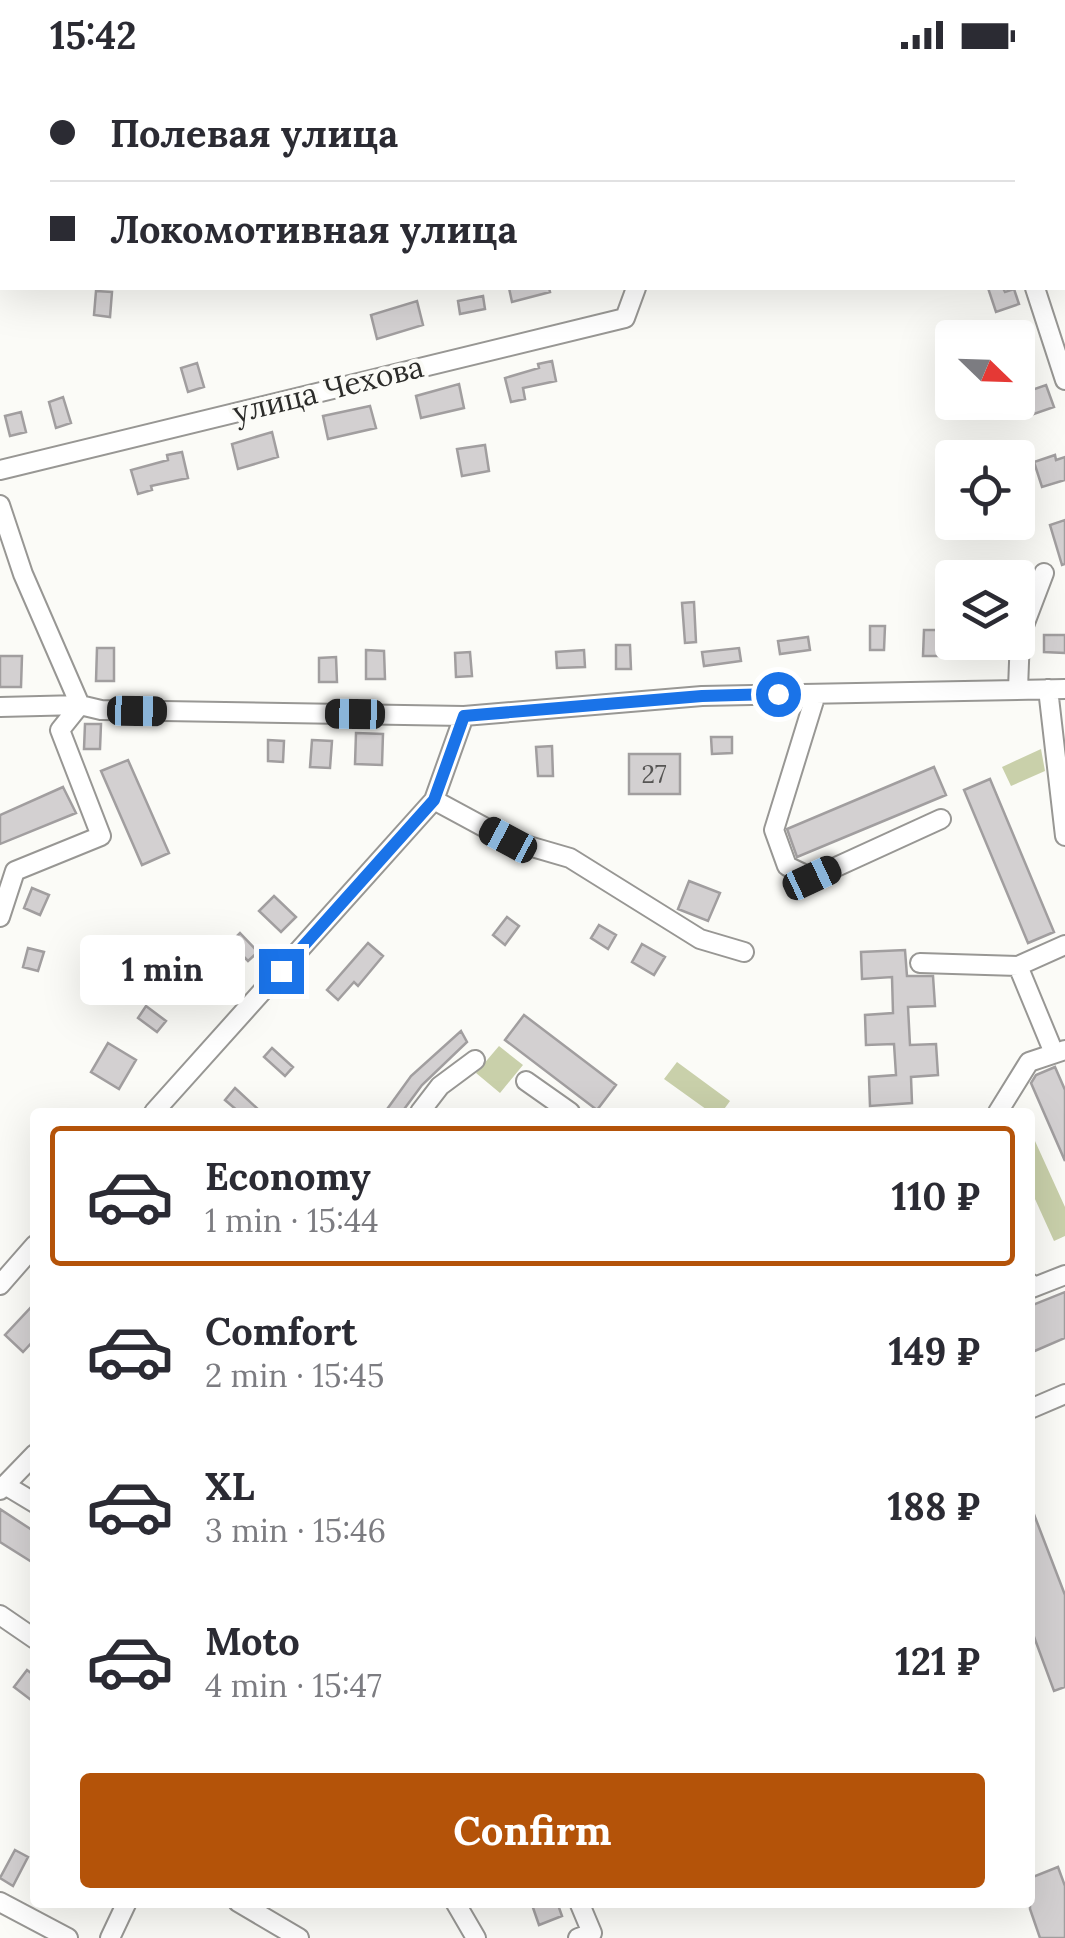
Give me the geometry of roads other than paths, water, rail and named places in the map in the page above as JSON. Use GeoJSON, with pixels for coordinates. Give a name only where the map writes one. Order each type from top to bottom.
{"type":"FeatureCollection","features":[{"type":"Feature","properties":{"kind":"street","name":"улица Чехова"},"geometry":{"type":"LineString","coordinates":[[0,470],[625,318],[635,290]]}},
{"type":"Feature","properties":{"kind":"street"},"geometry":{"type":"LineString","coordinates":[[1036,290],[1065,380]]}},
{"type":"Feature","properties":{"kind":"street"},"geometry":{"type":"LineString","coordinates":[[0,505],[22,574],[80,705]]}},
{"type":"Feature","properties":{"kind":"street"},"geometry":{"type":"LineString","coordinates":[[1018,689],[1020,636],[1044,574]]}},
{"type":"Feature","properties":{"kind":"street"},"geometry":{"type":"LineString","coordinates":[[0,707],[80,705],[101,710],[464,716],[702,696],[1057,689],[1065,836]]}},
{"type":"Feature","properties":{"kind":"street"},"geometry":{"type":"LineString","coordinates":[[816,694],[774,830],[787,866],[812,878],[941,819]]}},
{"type":"Feature","properties":{"kind":"street"},"geometry":{"type":"LineString","coordinates":[[0,917],[16,871],[101,836],[60,730],[80,705]]}},
{"type":"Feature","properties":{"kind":"street"},"geometry":{"type":"LineString","coordinates":[[158,1108],[434,800],[464,716]]}},
{"type":"Feature","properties":{"kind":"street"},"geometry":{"type":"LineString","coordinates":[[434,800],[508,840],[570,858],[700,939],[744,952]]}},
{"type":"Feature","properties":{"kind":"street"},"geometry":{"type":"LineString","coordinates":[[920,962],[1018,966],[1065,944]]}},
{"type":"Feature","properties":{"kind":"street"},"geometry":{"type":"LineString","coordinates":[[1000,1108],[1029,1062],[1060,1051],[1018,966]]}},
{"type":"Feature","properties":{"kind":"street"},"geometry":{"type":"LineString","coordinates":[[423,1108],[440,1086],[474,1060]]}},
{"type":"Feature","properties":{"kind":"street"},"geometry":{"type":"LineString","coordinates":[[526,1081],[564,1108]]}},
{"type":"Feature","properties":{"kind":"street"},"geometry":{"type":"LineString","coordinates":[[0,1285],[30,1251]]}},
{"type":"Feature","properties":{"kind":"street"},"geometry":{"type":"LineString","coordinates":[[1035,1287],[1065,1274]]}},
{"type":"Feature","properties":{"kind":"street"},"geometry":{"type":"LineString","coordinates":[[1035,1407],[1065,1394]]}},
{"type":"Feature","properties":{"kind":"street"},"geometry":{"type":"LineString","coordinates":[[30,1459],[3,1487],[30,1500]]}},
{"type":"Feature","properties":{"kind":"street"},"geometry":{"type":"LineString","coordinates":[[0,1615],[30,1636]]}},
{"type":"Feature","properties":{"kind":"street"},"geometry":{"type":"LineString","coordinates":[[0,1902],[68,1938]]}},
{"type":"Feature","properties":{"kind":"street"},"geometry":{"type":"LineString","coordinates":[[110,1938],[124,1908]]}},
{"type":"Feature","properties":{"kind":"street"},"geometry":{"type":"LineString","coordinates":[[248,1908],[298,1938]]}},
{"type":"Feature","properties":{"kind":"street"},"geometry":{"type":"LineString","coordinates":[[458,1908],[476,1938]]}},
{"type":"Feature","properties":{"kind":"street"},"geometry":{"type":"LineString","coordinates":[[578,1938],[592,1933],[582,1908]]}}]}
